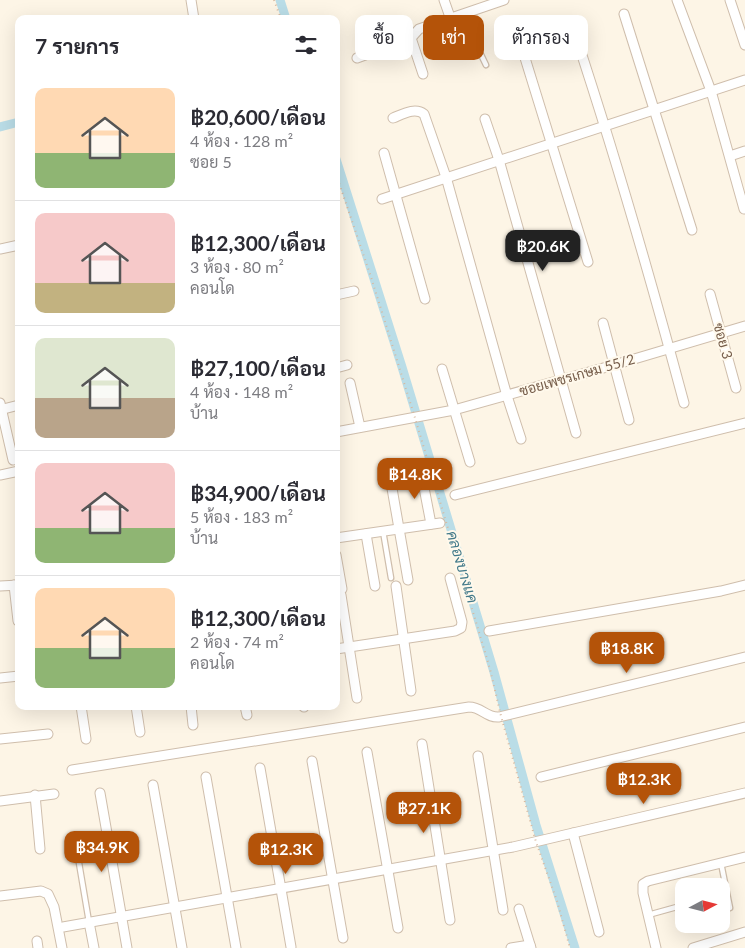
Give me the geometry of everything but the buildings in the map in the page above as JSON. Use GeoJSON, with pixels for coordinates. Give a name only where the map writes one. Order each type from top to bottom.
{"type":"FeatureCollection","features":[{"type":"Feature","properties":{"kind":"street"},"geometry":{"type":"LineString","coordinates":[[191,0],[193,15]]}},
{"type":"Feature","properties":{"kind":"street"},"geometry":{"type":"LineString","coordinates":[[444,0],[449,15]]}},
{"type":"Feature","properties":{"kind":"street"},"geometry":{"type":"LineString","coordinates":[[456,15],[504,0]]}},
{"type":"Feature","properties":{"kind":"street"},"geometry":{"type":"LineString","coordinates":[[677,0],[711,91],[744,209]]}},
{"type":"Feature","properties":{"kind":"street"},"geometry":{"type":"LineString","coordinates":[[730,0],[745,45]]}},
{"type":"Feature","properties":{"kind":"street"},"geometry":{"type":"LineString","coordinates":[[624,14],[656,110],[692,230]]}},
{"type":"Feature","properties":{"kind":"street"},"geometry":{"type":"LineString","coordinates":[[413,36],[423,27]]}},
{"type":"Feature","properties":{"kind":"street"},"geometry":{"type":"LineString","coordinates":[[413,44],[423,74]]}},
{"type":"Feature","properties":{"kind":"street"},"geometry":{"type":"LineString","coordinates":[[525,60],[588,262]]}},
{"type":"Feature","properties":{"kind":"street"},"geometry":{"type":"LineString","coordinates":[[583,60],[605,126],[684,403]]}},
{"type":"Feature","properties":{"kind":"street"},"geometry":{"type":"LineString","coordinates":[[382,199],[745,80]]}},
{"type":"Feature","properties":{"kind":"street"},"geometry":{"type":"LineString","coordinates":[[393,118],[413,111],[424,114],[446,177],[506,396],[521,439]]}},
{"type":"Feature","properties":{"kind":"street"},"geometry":{"type":"LineString","coordinates":[[485,119],[499,160],[576,433]]}},
{"type":"Feature","properties":{"kind":"street"},"geometry":{"type":"LineString","coordinates":[[730,156],[745,151]]}},
{"type":"Feature","properties":{"kind":"street"},"geometry":{"type":"LineString","coordinates":[[384,153],[425,299]]}},
{"type":"Feature","properties":{"kind":"street"},"geometry":{"type":"LineString","coordinates":[[0,249],[15,246]]}},
{"type":"Feature","properties":{"kind":"street"},"geometry":{"type":"LineString","coordinates":[[340,294],[354,291]]}},
{"type":"Feature","properties":{"kind":"street","name":"ซอย 3"},"geometry":{"type":"LineString","coordinates":[[710,294],[736,388]]}},
{"type":"Feature","properties":{"kind":"street"},"geometry":{"type":"LineString","coordinates":[[603,323],[629,420]]}},
{"type":"Feature","properties":{"kind":"street","name":"ซอยเพชรเกษม 55/2"},"geometry":{"type":"LineString","coordinates":[[340,431],[454,410],[745,326]]}},
{"type":"Feature","properties":{"kind":"street"},"geometry":{"type":"LineString","coordinates":[[340,367],[347,365]]}},
{"type":"Feature","properties":{"kind":"street"},"geometry":{"type":"LineString","coordinates":[[442,369],[470,462]]}},
{"type":"Feature","properties":{"kind":"street"},"geometry":{"type":"LineString","coordinates":[[350,383],[360,427]]}},
{"type":"Feature","properties":{"kind":"street"},"geometry":{"type":"LineString","coordinates":[[13,460],[0,408],[15,406]]}},
{"type":"Feature","properties":{"kind":"street"},"geometry":{"type":"LineString","coordinates":[[455,495],[745,423]]}},
{"type":"Feature","properties":{"kind":"street"},"geometry":{"type":"LineString","coordinates":[[0,475],[15,472]]}},
{"type":"Feature","properties":{"kind":"street"},"geometry":{"type":"LineString","coordinates":[[340,537],[436,523],[421,472]]}},
{"type":"Feature","properties":{"kind":"street"},"geometry":{"type":"LineString","coordinates":[[390,478],[408,580]]}},
{"type":"Feature","properties":{"kind":"street"},"geometry":{"type":"LineString","coordinates":[[366,534],[375,586]]}},
{"type":"Feature","properties":{"kind":"street"},"geometry":{"type":"LineString","coordinates":[[340,648],[456,631],[461,628],[462,622],[450,578]]}},
{"type":"Feature","properties":{"kind":"street"},"geometry":{"type":"LineString","coordinates":[[340,580],[357,698]]}},
{"type":"Feature","properties":{"kind":"street"},"geometry":{"type":"LineString","coordinates":[[394,582],[411,691]]}},
{"type":"Feature","properties":{"kind":"street"},"geometry":{"type":"LineString","coordinates":[[0,586],[15,585]]}},
{"type":"Feature","properties":{"kind":"street"},"geometry":{"type":"LineString","coordinates":[[489,631],[721,591],[745,585]]}},
{"type":"Feature","properties":{"kind":"street"},"geometry":{"type":"LineString","coordinates":[[72,770],[468,707],[480,709],[493,718],[745,657]]}},
{"type":"Feature","properties":{"kind":"street"},"geometry":{"type":"LineString","coordinates":[[0,678],[15,676]]}},
{"type":"Feature","properties":{"kind":"street"},"geometry":{"type":"LineString","coordinates":[[82,710],[86,740]]}},
{"type":"Feature","properties":{"kind":"street"},"geometry":{"type":"LineString","coordinates":[[137,710],[140,732]]}},
{"type":"Feature","properties":{"kind":"street"},"geometry":{"type":"LineString","coordinates":[[192,710],[194,725]]}},
{"type":"Feature","properties":{"kind":"street"},"geometry":{"type":"LineString","coordinates":[[541,777],[745,727]]}},
{"type":"Feature","properties":{"kind":"street"},"geometry":{"type":"LineString","coordinates":[[0,739],[48,734]]}},
{"type":"Feature","properties":{"kind":"street"},"geometry":{"type":"LineString","coordinates":[[422,744],[450,920]]}},
{"type":"Feature","properties":{"kind":"street"},"geometry":{"type":"LineString","coordinates":[[367,752],[398,928]]}},
{"type":"Feature","properties":{"kind":"street"},"geometry":{"type":"LineString","coordinates":[[478,756],[504,910]]}},
{"type":"Feature","properties":{"kind":"street"},"geometry":{"type":"LineString","coordinates":[[312,761],[343,938]]}},
{"type":"Feature","properties":{"kind":"street"},"geometry":{"type":"LineString","coordinates":[[260,768],[291,947]]}},
{"type":"Feature","properties":{"kind":"street"},"geometry":{"type":"LineString","coordinates":[[206,777],[236,948]]}},
{"type":"Feature","properties":{"kind":"street"},"geometry":{"type":"LineString","coordinates":[[153,785],[182,948]]}},
{"type":"Feature","properties":{"kind":"street"},"geometry":{"type":"LineString","coordinates":[[63,927],[548,840],[745,792]]}},
{"type":"Feature","properties":{"kind":"street"},"geometry":{"type":"LineString","coordinates":[[100,793],[127,948]]}},
{"type":"Feature","properties":{"kind":"street"},"geometry":{"type":"LineString","coordinates":[[0,801],[54,794]]}},
{"type":"Feature","properties":{"kind":"street"},"geometry":{"type":"LineString","coordinates":[[35,795],[40,849]]}},
{"type":"Feature","properties":{"kind":"street"},"geometry":{"type":"LineString","coordinates":[[573,834],[600,932]]}},
{"type":"Feature","properties":{"kind":"street"},"geometry":{"type":"LineString","coordinates":[[656,948],[643,893],[643,884],[648,881],[745,857]]}},
{"type":"Feature","properties":{"kind":"street"},"geometry":{"type":"LineString","coordinates":[[0,896],[41,890],[48,894],[54,907],[62,948]]}},
{"type":"Feature","properties":{"kind":"street"},"geometry":{"type":"LineString","coordinates":[[511,948],[530,946],[520,909]]}},
{"type":"Feature","properties":{"kind":"street"},"geometry":{"type":"LineString","coordinates":[[89,922],[94,948]]}},
{"type":"Feature","properties":{"kind":"street"},"geometry":{"type":"LineString","coordinates":[[693,948],[745,932]]}},
{"type":"Feature","properties":{"kind":"lane"},"geometry":{"type":"LineString","coordinates":[[484,60],[486,65]]}},
{"type":"Feature","properties":{"kind":"lane"},"geometry":{"type":"LineString","coordinates":[[383,531],[394,582]]}},
{"type":"Feature","properties":{"kind":"lane"},"geometry":{"type":"LineString","coordinates":[[79,863],[89,922]]}},
{"type":"Feature","properties":{"kind":"lane"},"geometry":{"type":"LineString","coordinates":[[721,863],[724,878]]}},
{"type":"Feature","properties":{"kind":"lane"},"geometry":{"type":"LineString","coordinates":[[648,915],[675,908]]}},
{"type":"Feature","properties":{"kind":"path"},"geometry":{"type":"LineString","coordinates":[[274,0],[280,15]]}},
{"type":"Feature","properties":{"kind":"path"},"geometry":{"type":"LineString","coordinates":[[340,186],[371,277],[412,418],[490,670],[537,842],[570,948]]}},
{"type":"Feature","properties":{"kind":"waterway","name":"คลองบางแค"},"geometry":{"type":"LineString","coordinates":[[280,0],[285,15]]}},
{"type":"Feature","properties":{"kind":"waterway"},"geometry":{"type":"LineString","coordinates":[[0,127],[15,123]]}},
{"type":"Feature","properties":{"kind":"waterway","name":"คลองบางแค"},"geometry":{"type":"LineString","coordinates":[[340,172],[402,367],[494,672],[536,825],[575,948]]}}]}
